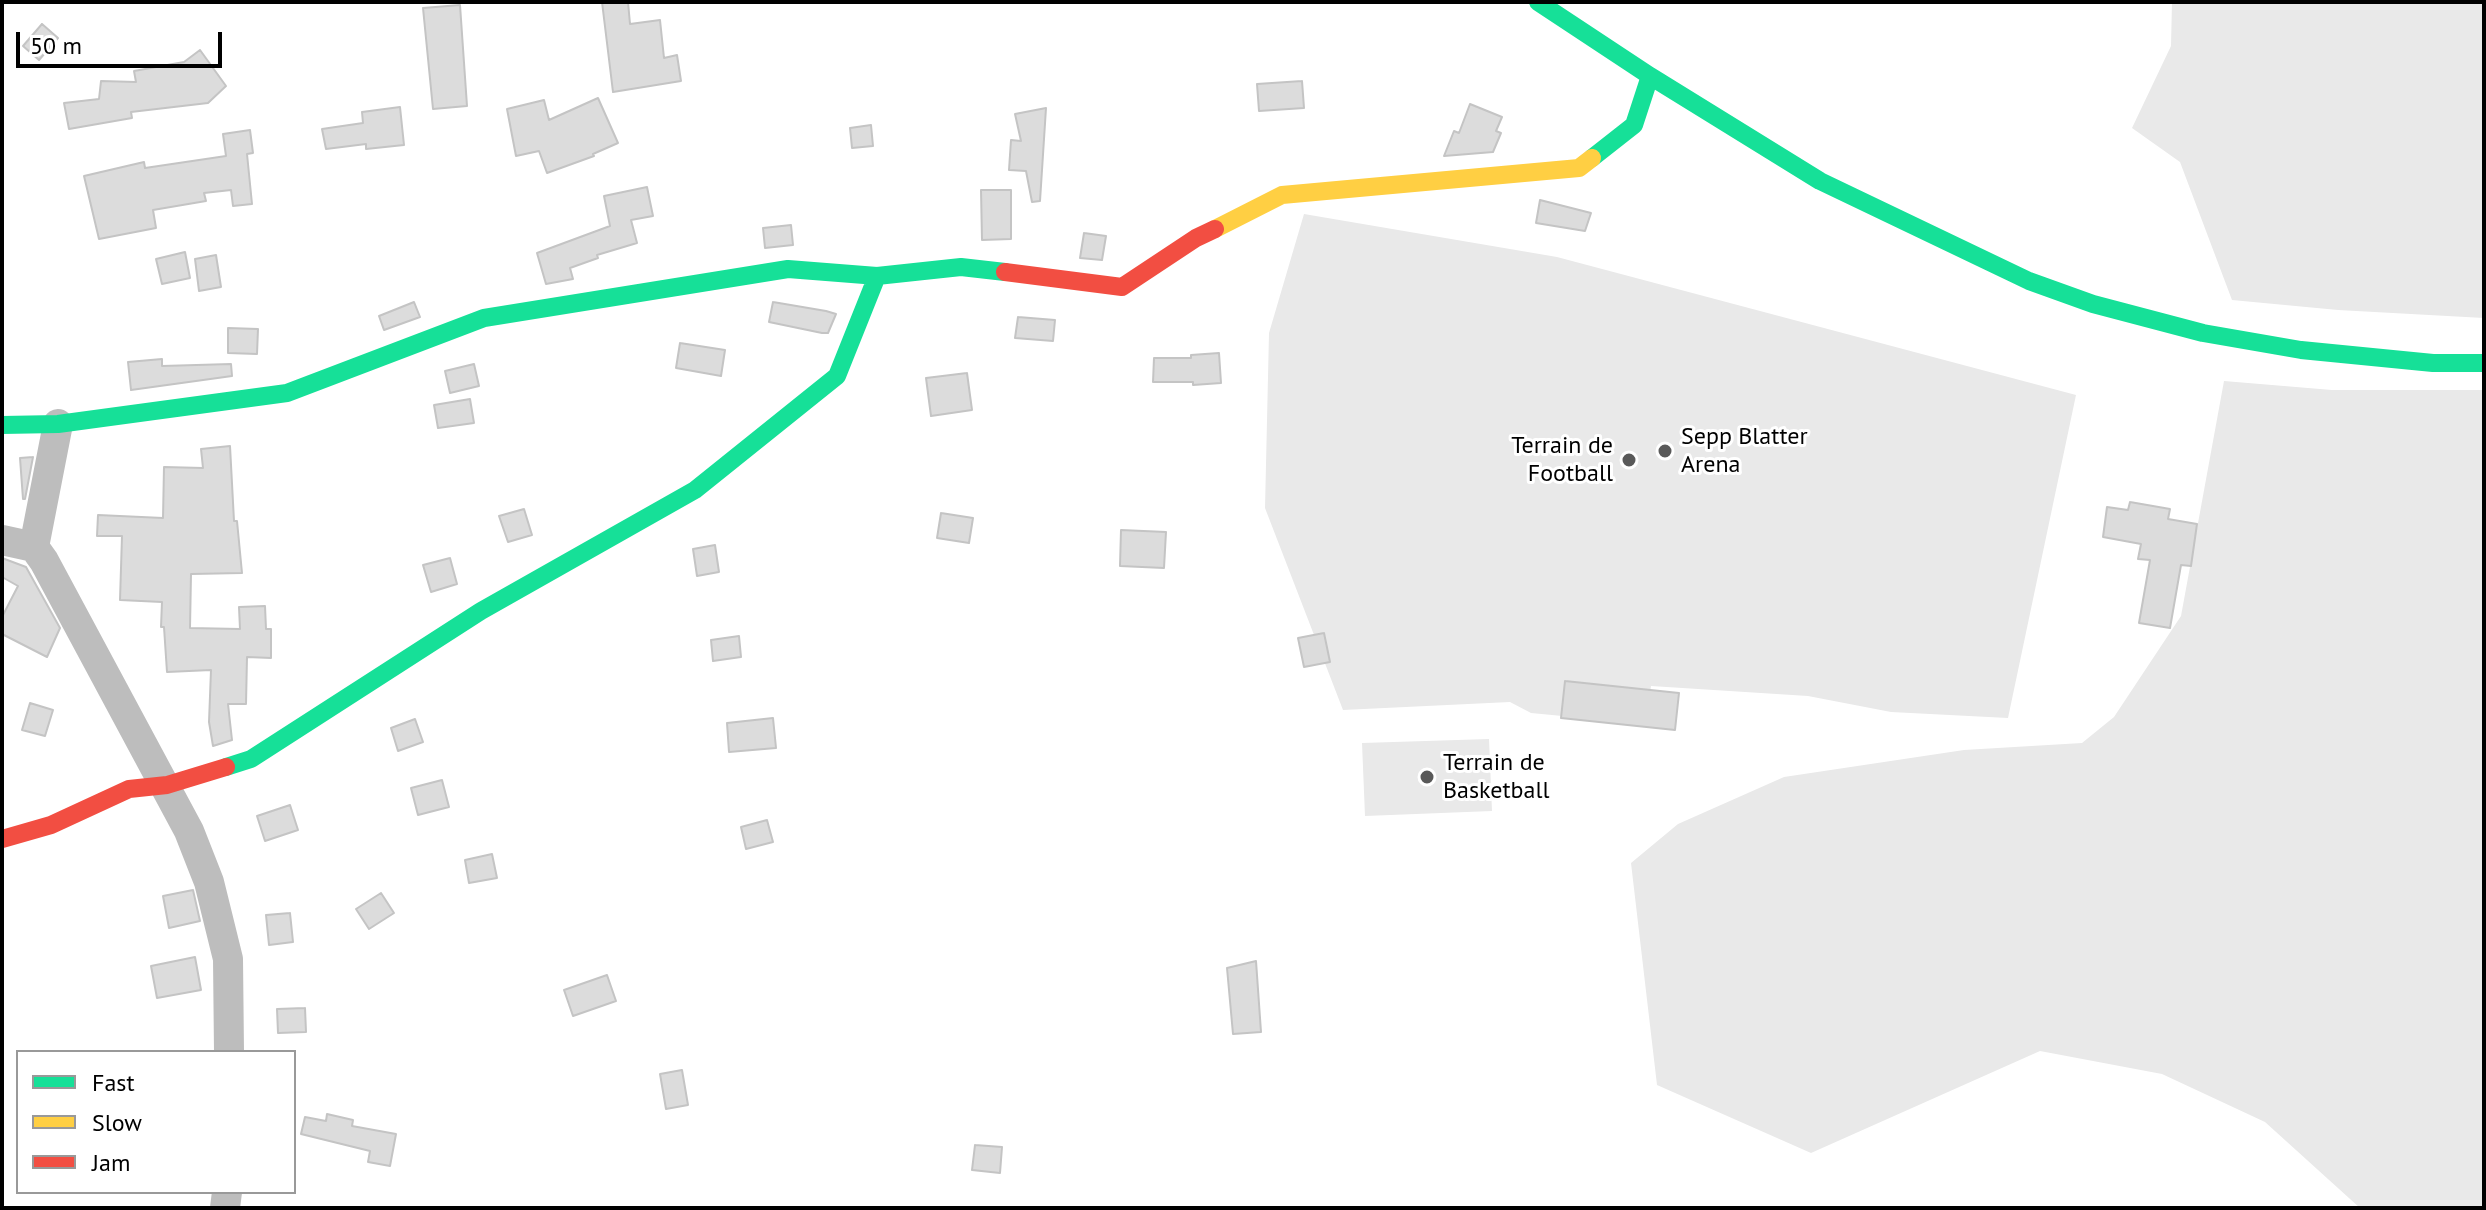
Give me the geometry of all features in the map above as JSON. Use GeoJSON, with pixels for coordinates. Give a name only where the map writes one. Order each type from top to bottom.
{"type":"FeatureCollection","features":[{"type":"Feature","properties":{"kind":"street"},"geometry":{"type":"LineString","coordinates":[[1538,2],[1650,76],[1820,181],[2029,281],[2093,304],[2203,333],[2301,350],[2433,363],[2484,363]]}},
{"type":"Feature","properties":{"kind":"street"},"geometry":{"type":"LineString","coordinates":[[2,425],[58,424],[287,393],[484,318],[788,269],[877,276],[961,267],[1122,287],[1196,238],[1282,195],[1579,168],[1634,125],[1650,76]]}},
{"type":"Feature","properties":{"kind":"street"},"geometry":{"type":"LineString","coordinates":[[2,839],[51,825],[129,789],[167,785],[251,759],[481,611],[695,490],[837,376],[877,276]]}},
{"type":"Feature","properties":{"kind":"street"},"geometry":{"type":"LineString","coordinates":[[58,424],[34,547],[167,785],[209,882],[228,959],[229,1050]]}},
{"type":"Feature","properties":{"kind":"street"},"geometry":{"type":"LineString","coordinates":[[2,540],[34,547]]}},
{"type":"Feature","properties":{"kind":"shaded area"},"geometry":{"type":"Polygon","coordinates":[[[2172,2],[2484,2],[2484,318],[2338,310],[2232,300],[2180,162],[2132,128],[2171,46],[2172,2]]]}},
{"type":"Feature","properties":{"kind":"shaded area","name":"Sepp Blatter Arena"},"geometry":{"type":"Polygon","coordinates":[[[1304,214],[1557,257],[2076,395],[2008,718],[1891,712],[1808,696],[1651,686],[1646,724],[1531,713],[1510,702],[1343,710],[1265,508],[1269,333],[1304,214]]]}},
{"type":"Feature","properties":{"kind":"shaded area"},"geometry":{"type":"Polygon","coordinates":[[[2224,381],[2332,390],[2484,390],[2484,1208],[2360,1208],[2265,1122],[2162,1074],[2040,1051],[1811,1153],[1657,1085],[1631,863],[1678,824],[1784,777],[1964,750],[2082,743],[2114,717],[2181,616],[2224,381]]]}},
{"type":"Feature","properties":{"kind":"shaded area","name":"Terrain de Basketball"},"geometry":{"type":"Polygon","coordinates":[[[1489,739],[1492,811],[1365,816],[1362,743],[1489,739]]]}},
{"type":"Feature","properties":{"kind":"building"},"geometry":{"type":"Polygon","coordinates":[[[602,2],[628,2],[630,24],[660,20],[664,58],[677,55],[681,81],[613,92],[602,2]]]}},
{"type":"Feature","properties":{"kind":"building"},"geometry":{"type":"Polygon","coordinates":[[[460,5],[467,106],[433,109],[423,8],[460,5]]]}},
{"type":"Feature","properties":{"kind":"building"},"geometry":{"type":"Polygon","coordinates":[[[42,24],[58,38],[39,60],[23,46],[42,24]]]}},
{"type":"Feature","properties":{"kind":"building"},"geometry":{"type":"Polygon","coordinates":[[[200,50],[226,86],[208,103],[131,112],[132,118],[69,129],[64,103],[99,99],[101,81],[136,82],[134,71],[184,62],[200,50]]]}},
{"type":"Feature","properties":{"kind":"building"},"geometry":{"type":"Polygon","coordinates":[[[1302,81],[1304,108],[1259,111],[1257,84],[1302,81]]]}},
{"type":"Feature","properties":{"kind":"building"},"geometry":{"type":"Polygon","coordinates":[[[598,98],[618,143],[594,156],[547,173],[539,151],[516,156],[507,109],[544,100],[549,120],[598,98]]]}},
{"type":"Feature","properties":{"kind":"building"},"geometry":{"type":"Polygon","coordinates":[[[1470,104],[1502,117],[1496,131],[1501,133],[1493,152],[1444,156],[1454,131],[1459,133],[1470,104]]]}},
{"type":"Feature","properties":{"kind":"building"},"geometry":{"type":"Polygon","coordinates":[[[400,107],[404,145],[366,149],[366,144],[326,149],[322,129],[363,123],[362,112],[400,107]]]}},
{"type":"Feature","properties":{"kind":"building"},"geometry":{"type":"Polygon","coordinates":[[[1046,108],[1040,201],[1032,202],[1026,171],[1009,170],[1011,140],[1021,141],[1015,114],[1046,108]]]}},
{"type":"Feature","properties":{"kind":"building"},"geometry":{"type":"Polygon","coordinates":[[[871,125],[873,146],[852,148],[850,128],[871,125]]]}},
{"type":"Feature","properties":{"kind":"building"},"geometry":{"type":"Polygon","coordinates":[[[250,130],[253,153],[247,154],[252,204],[233,206],[231,190],[204,193],[206,201],[153,210],[156,228],[99,239],[84,176],[144,162],[145,168],[226,156],[223,134],[250,130]]]}},
{"type":"Feature","properties":{"kind":"building"},"geometry":{"type":"Polygon","coordinates":[[[647,187],[653,216],[631,220],[637,243],[597,255],[598,258],[570,268],[573,279],[546,284],[537,253],[610,226],[604,196],[647,187]]]}},
{"type":"Feature","properties":{"kind":"building"},"geometry":{"type":"Polygon","coordinates":[[[981,190],[1011,190],[1011,239],[982,240],[981,190]]]}},
{"type":"Feature","properties":{"kind":"building"},"geometry":{"type":"Polygon","coordinates":[[[1540,200],[1591,213],[1585,231],[1536,223],[1540,200]]]}},
{"type":"Feature","properties":{"kind":"building"},"geometry":{"type":"Polygon","coordinates":[[[791,225],[793,245],[765,248],[763,228],[791,225]]]}},
{"type":"Feature","properties":{"kind":"building"},"geometry":{"type":"Polygon","coordinates":[[[1084,233],[1106,236],[1102,260],[1080,258],[1084,233]]]}},
{"type":"Feature","properties":{"kind":"building"},"geometry":{"type":"Polygon","coordinates":[[[185,252],[190,278],[162,284],[156,259],[185,252]]]}},
{"type":"Feature","properties":{"kind":"building"},"geometry":{"type":"Polygon","coordinates":[[[216,255],[221,287],[199,291],[195,259],[216,255]]]}},
{"type":"Feature","properties":{"kind":"building"},"geometry":{"type":"Polygon","coordinates":[[[414,302],[420,317],[384,330],[379,316],[414,302]]]}},
{"type":"Feature","properties":{"kind":"building"},"geometry":{"type":"Polygon","coordinates":[[[773,302],[836,314],[828,333],[822,333],[769,322],[773,302]]]}},
{"type":"Feature","properties":{"kind":"building"},"geometry":{"type":"Polygon","coordinates":[[[1018,317],[1055,320],[1053,341],[1015,338],[1018,317]]]}},
{"type":"Feature","properties":{"kind":"building"},"geometry":{"type":"Polygon","coordinates":[[[228,328],[258,329],[257,354],[228,353],[228,328]]]}},
{"type":"Feature","properties":{"kind":"building"},"geometry":{"type":"Polygon","coordinates":[[[680,343],[725,350],[721,376],[676,368],[680,343]]]}},
{"type":"Feature","properties":{"kind":"building"},"geometry":{"type":"Polygon","coordinates":[[[1219,353],[1221,383],[1193,385],[1193,382],[1153,382],[1154,358],[1191,358],[1191,355],[1219,353]]]}},
{"type":"Feature","properties":{"kind":"building"},"geometry":{"type":"Polygon","coordinates":[[[162,359],[162,366],[231,364],[232,376],[131,390],[128,362],[162,359]]]}},
{"type":"Feature","properties":{"kind":"building"},"geometry":{"type":"Polygon","coordinates":[[[474,364],[479,386],[450,393],[445,371],[474,364]]]}},
{"type":"Feature","properties":{"kind":"building"},"geometry":{"type":"Polygon","coordinates":[[[967,373],[972,410],[931,416],[926,378],[967,373]]]}},
{"type":"Feature","properties":{"kind":"building"},"geometry":{"type":"Polygon","coordinates":[[[470,399],[474,423],[438,428],[434,405],[470,399]]]}},
{"type":"Feature","properties":{"kind":"building"},"geometry":{"type":"Polygon","coordinates":[[[230,446],[234,521],[237,521],[242,573],[191,574],[190,628],[240,629],[239,607],[265,606],[266,629],[271,629],[271,658],[247,657],[246,704],[228,704],[232,740],[213,746],[209,722],[211,670],[167,672],[164,627],[161,627],[162,602],[120,600],[122,536],[97,536],[98,515],[163,518],[164,467],[203,468],[201,449],[230,446]]]}},
{"type":"Feature","properties":{"kind":"building"},"geometry":{"type":"Polygon","coordinates":[[[33,457],[25,499],[23,499],[20,458],[33,457]]]}},
{"type":"Feature","properties":{"kind":"building"},"geometry":{"type":"Polygon","coordinates":[[[2130,502],[2170,509],[2168,519],[2197,524],[2191,566],[2181,565],[2170,628],[2139,623],[2150,560],[2138,559],[2141,544],[2103,537],[2107,507],[2128,510],[2130,502]]]}},
{"type":"Feature","properties":{"kind":"building"},"geometry":{"type":"Polygon","coordinates":[[[524,509],[532,535],[508,542],[499,516],[524,509]]]}},
{"type":"Feature","properties":{"kind":"building"},"geometry":{"type":"Polygon","coordinates":[[[941,513],[973,518],[969,543],[937,538],[941,513]]]}},
{"type":"Feature","properties":{"kind":"building"},"geometry":{"type":"Polygon","coordinates":[[[1121,530],[1166,532],[1164,568],[1120,566],[1121,530]]]}},
{"type":"Feature","properties":{"kind":"building"},"geometry":{"type":"Polygon","coordinates":[[[715,545],[719,572],[697,576],[693,549],[715,545]]]}},
{"type":"Feature","properties":{"kind":"building"},"geometry":{"type":"Polygon","coordinates":[[[2,558],[26,567],[60,628],[47,657],[2,634],[2,617],[18,586],[2,577],[2,558]]]}},
{"type":"Feature","properties":{"kind":"building"},"geometry":{"type":"Polygon","coordinates":[[[450,558],[457,584],[431,592],[423,565],[450,558]]]}},
{"type":"Feature","properties":{"kind":"building"},"geometry":{"type":"Polygon","coordinates":[[[1324,633],[1330,662],[1304,667],[1298,638],[1324,633]]]}},
{"type":"Feature","properties":{"kind":"building"},"geometry":{"type":"Polygon","coordinates":[[[739,636],[741,657],[713,661],[711,640],[739,636]]]}},
{"type":"Feature","properties":{"kind":"building"},"geometry":{"type":"Polygon","coordinates":[[[1565,681],[1679,693],[1675,730],[1561,718],[1565,681]]]}},
{"type":"Feature","properties":{"kind":"building"},"geometry":{"type":"Polygon","coordinates":[[[30,703],[53,710],[45,736],[22,730],[30,703]]]}},
{"type":"Feature","properties":{"kind":"building"},"geometry":{"type":"Polygon","coordinates":[[[773,718],[776,748],[729,752],[727,723],[773,718]]]}},
{"type":"Feature","properties":{"kind":"building"},"geometry":{"type":"Polygon","coordinates":[[[415,719],[423,742],[398,751],[391,728],[415,719]]]}},
{"type":"Feature","properties":{"kind":"building"},"geometry":{"type":"Polygon","coordinates":[[[442,780],[449,807],[418,815],[411,788],[442,780]]]}},
{"type":"Feature","properties":{"kind":"building"},"geometry":{"type":"Polygon","coordinates":[[[290,805],[298,830],[265,841],[257,816],[290,805]]]}},
{"type":"Feature","properties":{"kind":"building"},"geometry":{"type":"Polygon","coordinates":[[[767,820],[773,842],[746,849],[741,827],[767,820]]]}},
{"type":"Feature","properties":{"kind":"building"},"geometry":{"type":"Polygon","coordinates":[[[492,854],[497,878],[469,883],[465,860],[492,854]]]}},
{"type":"Feature","properties":{"kind":"building"},"geometry":{"type":"Polygon","coordinates":[[[193,890],[200,921],[169,928],[163,896],[193,890]]]}},
{"type":"Feature","properties":{"kind":"building"},"geometry":{"type":"Polygon","coordinates":[[[381,893],[394,913],[369,929],[356,909],[381,893]]]}},
{"type":"Feature","properties":{"kind":"building"},"geometry":{"type":"Polygon","coordinates":[[[290,913],[293,942],[269,945],[266,915],[290,913]]]}},
{"type":"Feature","properties":{"kind":"building"},"geometry":{"type":"Polygon","coordinates":[[[195,957],[201,990],[157,998],[151,966],[195,957]]]}},
{"type":"Feature","properties":{"kind":"building"},"geometry":{"type":"Polygon","coordinates":[[[1256,961],[1261,1032],[1233,1034],[1227,968],[1256,961]]]}},
{"type":"Feature","properties":{"kind":"building"},"geometry":{"type":"Polygon","coordinates":[[[607,975],[616,1001],[573,1016],[564,990],[607,975]]]}},
{"type":"Feature","properties":{"kind":"building"},"geometry":{"type":"Polygon","coordinates":[[[305,1008],[306,1032],[278,1033],[277,1009],[305,1008]]]}},
{"type":"Feature","properties":{"kind":"building"},"geometry":{"type":"Polygon","coordinates":[[[682,1070],[688,1105],[666,1109],[660,1074],[682,1070]]]}},
{"type":"Feature","properties":{"kind":"building"},"geometry":{"type":"Polygon","coordinates":[[[327,1114],[353,1120],[352,1126],[396,1134],[390,1166],[368,1162],[370,1151],[301,1134],[305,1117],[326,1121],[327,1114]]]}},
{"type":"Feature","properties":{"kind":"building"},"geometry":{"type":"Polygon","coordinates":[[[975,1145],[1002,1147],[1000,1173],[972,1170],[975,1145]]]}},
{"type":"Feature","properties":{"kind":"traffic: fast"},"geometry":{"type":"LineString","coordinates":[[1538,2],[1650,76],[1820,181],[2029,281],[2093,304],[2203,333],[2301,350],[2433,363],[2484,363]]}},
{"type":"Feature","properties":{"kind":"traffic: fast"},"geometry":{"type":"LineString","coordinates":[[1592,158],[1634,125],[1650,76]]}},
{"type":"Feature","properties":{"kind":"traffic: fast"},"geometry":{"type":"LineString","coordinates":[[2,425],[58,424],[287,393],[484,318],[788,269],[877,276],[961,267],[1005,272]]}},
{"type":"Feature","properties":{"kind":"traffic: fast"},"geometry":{"type":"LineString","coordinates":[[226,767],[251,759],[481,611],[695,490],[837,376],[877,276]]}},
{"type":"Feature","properties":{"kind":"traffic: slow"},"geometry":{"type":"LineString","coordinates":[[1215,229],[1282,195],[1579,168],[1592,158]]}},
{"type":"Feature","properties":{"kind":"traffic: jam"},"geometry":{"type":"LineString","coordinates":[[1005,272],[1122,287],[1196,238],[1215,229]]}},
{"type":"Feature","properties":{"kind":"traffic: jam"},"geometry":{"type":"LineString","coordinates":[[2,839],[51,825],[129,789],[167,785],[226,767]]}},
{"type":"Feature","properties":{"kind":"place","name":"Sepp Blatter Arena"},"geometry":{"type":"Point","coordinates":[1665,451]}},
{"type":"Feature","properties":{"kind":"place","name":"Terrain de Football"},"geometry":{"type":"Point","coordinates":[1629,460]}},
{"type":"Feature","properties":{"kind":"place","name":"Terrain de Basketball"},"geometry":{"type":"Point","coordinates":[1427,777]}}]}
